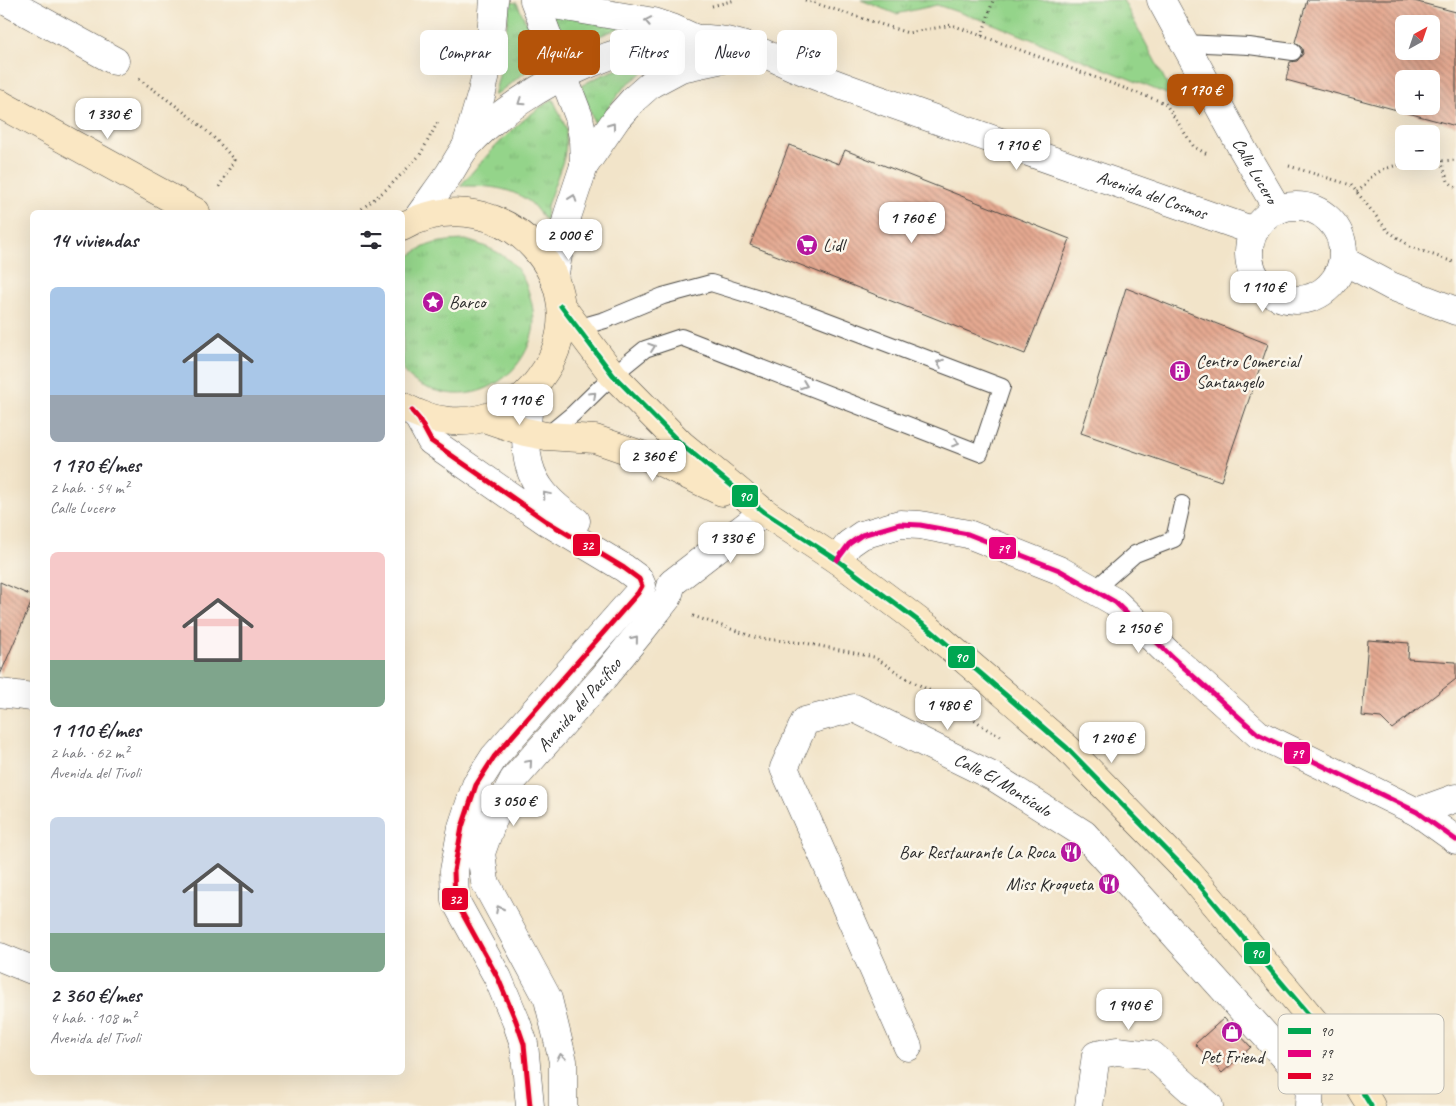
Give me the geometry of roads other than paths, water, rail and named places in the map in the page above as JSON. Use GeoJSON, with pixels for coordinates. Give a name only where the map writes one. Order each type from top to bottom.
{"type":"FeatureCollection","features":[{"type":"Feature","properties":{"kind":"main road"},"geometry":{"type":"LineString","coordinates":[[0,104],[192,210]]}},
{"type":"Feature","properties":{"kind":"main road"},"geometry":{"type":"LineString","coordinates":[[407,408],[435,419],[460,422],[484,418],[501,412],[516,403],[530,391],[549,366],[559,337],[561,306],[554,279],[541,255],[522,235],[498,220],[471,213],[442,212],[409,223]]}},
{"type":"Feature","properties":{"kind":"main road"},"geometry":{"type":"LineString","coordinates":[[561,306],[613,375],[681,444],[764,512],[837,560],[929,629],[1067,748],[1189,873],[1308,1014]]}},
{"type":"Feature","properties":{"kind":"main road"},"geometry":{"type":"LineString","coordinates":[[484,418],[535,434],[595,439],[656,460],[764,512]]}},
{"type":"Feature","properties":{"kind":"main road"},"geometry":{"type":"LineString","coordinates":[[1364,1094],[1371,1106]]}},
{"type":"Feature","properties":{"kind":"street"},"geometry":{"type":"LineString","coordinates":[[4,0],[115,61]]}},
{"type":"Feature","properties":{"kind":"street"},"geometry":{"type":"LineString","coordinates":[[466,147],[490,60],[494,0]]}},
{"type":"Feature","properties":{"kind":"street","name":"Calle Lucero"},"geometry":{"type":"LineString","coordinates":[[1161,0],[1184,43],[1232,156],[1278,210]]}},
{"type":"Feature","properties":{"kind":"street"},"geometry":{"type":"LineString","coordinates":[[584,166],[583,138],[579,117],[535,1],[654,22],[694,38]]}},
{"type":"Feature","properties":{"kind":"street"},"geometry":{"type":"LineString","coordinates":[[409,223],[466,147],[510,109],[562,76],[630,49],[663,41],[694,38],[733,42],[777,59]]}},
{"type":"Feature","properties":{"kind":"street"},"geometry":{"type":"LineString","coordinates":[[554,279],[568,214],[584,166],[617,118],[634,99],[651,84],[681,68],[737,56],[777,64]]}},
{"type":"Feature","properties":{"kind":"street","name":"Avenida del Cosmos"},"geometry":{"type":"LineString","coordinates":[[815,75],[920,114],[1254,231]]}},
{"type":"Feature","properties":{"kind":"street"},"geometry":{"type":"LineString","coordinates":[[1304,205],[1320,211],[1333,222],[1341,236],[1344,260],[1336,279],[1322,293],[1299,300],[1286,299],[1271,293],[1262,286],[1253,272],[1249,252],[1254,231],[1267,215],[1278,210],[1289,206],[1304,205]]}},
{"type":"Feature","properties":{"kind":"street"},"geometry":{"type":"LineString","coordinates":[[1344,260],[1391,286],[1456,311]]}},
{"type":"Feature","properties":{"kind":"street"},"geometry":{"type":"LineString","coordinates":[[530,391],[535,434],[527,461],[532,474],[546,497],[568,516],[672,583]]}},
{"type":"Feature","properties":{"kind":"street"},"geometry":{"type":"LineString","coordinates":[[407,408],[419,419],[431,441],[546,521],[624,568],[639,579],[642,586],[615,620],[494,757],[476,786],[462,827],[454,871],[455,900],[498,978],[516,1021],[524,1044],[530,1106]]}},
{"type":"Feature","properties":{"kind":"street","name":"Avenida del Pacífico"},"geometry":{"type":"LineString","coordinates":[[563,1106],[563,1061],[548,1000],[485,882],[481,854],[492,822],[514,779],[603,678],[642,630],[668,597],[672,583],[764,512]]}},
{"type":"Feature","properties":{"kind":"street"},"geometry":{"type":"LineString","coordinates":[[837,560],[849,544],[862,535],[900,524],[920,525],[968,534],[1059,570],[1115,602],[1171,656],[1258,734],[1417,812],[1456,840]]}},
{"type":"Feature","properties":{"kind":"street"},"geometry":{"type":"LineString","coordinates":[[0,692],[30,697]]}},
{"type":"Feature","properties":{"kind":"street","name":"Calle El Montículo"},"geometry":{"type":"LineString","coordinates":[[908,1047],[784,768],[805,721],[854,708],[994,777],[1084,834],[1278,1049]]}},
{"type":"Feature","properties":{"kind":"street"},"geometry":{"type":"LineString","coordinates":[[1417,812],[1456,798]]}},
{"type":"Feature","properties":{"kind":"street"},"geometry":{"type":"LineString","coordinates":[[0,948],[30,956]]}},
{"type":"Feature","properties":{"kind":"street"},"geometry":{"type":"LineString","coordinates":[[0,957],[30,969]]}},
{"type":"Feature","properties":{"kind":"street"},"geometry":{"type":"LineString","coordinates":[[1090,1106],[1096,1055],[1117,1051],[1152,1055],[1209,1106]]}},
{"type":"Feature","properties":{"kind":"lane"},"geometry":{"type":"LineString","coordinates":[[1184,43],[1249,46],[1292,52]]}},
{"type":"Feature","properties":{"kind":"lane"},"geometry":{"type":"LineString","coordinates":[[535,434],[573,414],[613,375],[645,349],[681,338],[980,453],[1002,387],[808,313],[711,283],[663,296],[605,320],[577,328]]}},
{"type":"Feature","properties":{"kind":"lane"},"geometry":{"type":"LineString","coordinates":[[1094,590],[1135,554],[1174,539],[1182,504]]}},
{"type":"Feature","properties":{"kind":"place","name":"Lidl"},"geometry":{"type":"Point","coordinates":[807,245]}},
{"type":"Feature","properties":{"kind":"place","name":"Barco"},"geometry":{"type":"Point","coordinates":[433,302]}},
{"type":"Feature","properties":{"kind":"place","name":"Centro Comercial Santangelo"},"geometry":{"type":"Point","coordinates":[1180,371]}},
{"type":"Feature","properties":{"kind":"place","name":"Bar Restaurante La Roca"},"geometry":{"type":"Point","coordinates":[1071,852]}},
{"type":"Feature","properties":{"kind":"place","name":"Miss Kroqueta"},"geometry":{"type":"Point","coordinates":[1109,884]}},
{"type":"Feature","properties":{"kind":"place","name":"Pet Friend"},"geometry":{"type":"Point","coordinates":[1232,1032]}}]}
